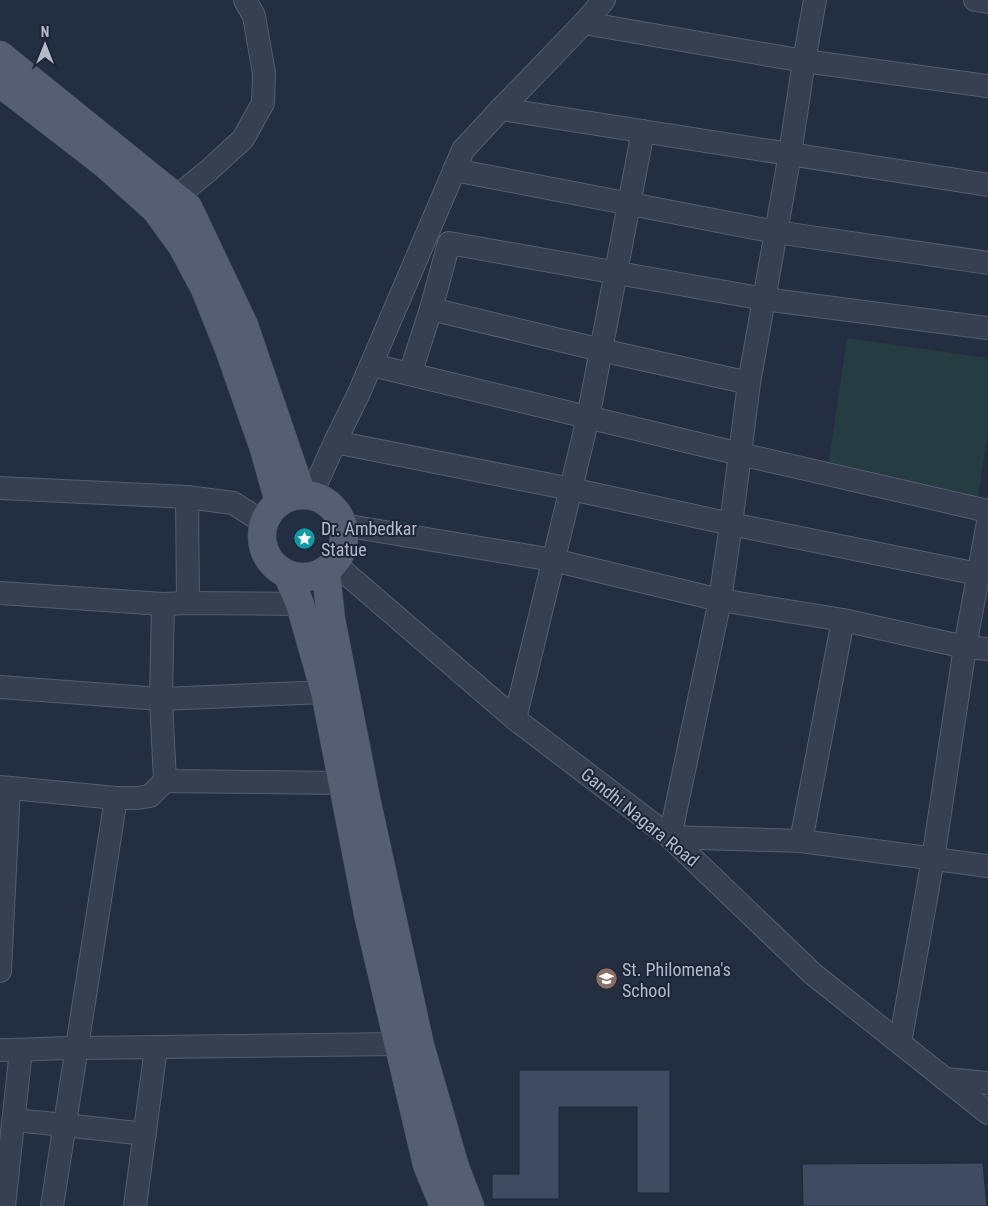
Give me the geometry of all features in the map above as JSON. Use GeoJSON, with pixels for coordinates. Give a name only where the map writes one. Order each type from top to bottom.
{"type":"FeatureCollection","features":[{"type":"Feature","properties":{"kind":"main road"},"geometry":{"type":"LineString","coordinates":[[0,55],[188,207],[244,325],[289,504],[261,543],[270,563],[288,576],[308,578],[330,568]]}},
{"type":"Feature","properties":{"kind":"main road"},"geometry":{"type":"LineString","coordinates":[[0,83],[106,165],[156,210],[182,246],[205,289],[230,349],[264,449],[289,504]]}},
{"type":"Feature","properties":{"kind":"main road"},"geometry":{"type":"LineString","coordinates":[[289,504],[331,506],[343,525],[344,545],[330,568],[331,619],[364,789],[420,1045],[455,1167],[470,1206]]}},
{"type":"Feature","properties":{"kind":"main road"},"geometry":{"type":"LineString","coordinates":[[288,576],[300,604],[325,692],[369,919],[427,1165],[444,1206]]}},
{"type":"Feature","properties":{"kind":"street"},"geometry":{"type":"LineString","coordinates":[[176,197],[243,139],[263,103],[264,73],[254,16],[245,0]]}},
{"type":"Feature","properties":{"kind":"street"},"geometry":{"type":"LineString","coordinates":[[0,488],[289,504],[335,442],[372,365],[463,150],[604,0]]}},
{"type":"Feature","properties":{"kind":"street"},"geometry":{"type":"LineString","coordinates":[[815,0],[790,154],[749,383],[732,524],[720,600],[670,837],[801,841],[988,866]]}},
{"type":"Feature","properties":{"kind":"street"},"geometry":{"type":"LineString","coordinates":[[976,0],[988,2]]}},
{"type":"Feature","properties":{"kind":"street"},"geometry":{"type":"LineString","coordinates":[[584,23],[804,61],[988,86]]}},
{"type":"Feature","properties":{"kind":"street"},"geometry":{"type":"LineString","coordinates":[[501,109],[988,185]]}},
{"type":"Feature","properties":{"kind":"street"},"geometry":{"type":"LineString","coordinates":[[515,719],[588,418],[643,131]]}},
{"type":"Feature","properties":{"kind":"street"},"geometry":{"type":"LineString","coordinates":[[454,170],[776,232],[988,263]]}},
{"type":"Feature","properties":{"kind":"street"},"geometry":{"type":"LineString","coordinates":[[410,374],[431,309],[449,243],[764,299],[988,328]]}},
{"type":"Feature","properties":{"kind":"street"},"geometry":{"type":"LineString","coordinates":[[431,309],[749,383]]}},
{"type":"Feature","properties":{"kind":"street"},"geometry":{"type":"LineString","coordinates":[[372,365],[588,418],[988,511]]}},
{"type":"Feature","properties":{"kind":"street"},"geometry":{"type":"LineString","coordinates":[[335,442],[978,574]]}},
{"type":"Feature","properties":{"kind":"street"},"geometry":{"type":"LineString","coordinates":[[187,498],[188,603]]}},
{"type":"Feature","properties":{"kind":"street"},"geometry":{"type":"LineString","coordinates":[[900,1043],[933,859],[965,647],[988,522]]}},
{"type":"Feature","properties":{"kind":"street"},"geometry":{"type":"LineString","coordinates":[[343,525],[553,560],[720,600],[843,620],[965,647],[988,648]]}},
{"type":"Feature","properties":{"kind":"street","name":"Gandhi Nagara Road"},"geometry":{"type":"LineString","coordinates":[[330,568],[515,719],[670,837],[813,974],[988,1113]]}},
{"type":"Feature","properties":{"kind":"street"},"geometry":{"type":"LineString","coordinates":[[0,593],[163,604],[300,604]]}},
{"type":"Feature","properties":{"kind":"street"},"geometry":{"type":"LineString","coordinates":[[163,604],[162,699],[165,781]]}},
{"type":"Feature","properties":{"kind":"street"},"geometry":{"type":"LineString","coordinates":[[801,841],[843,620]]}},
{"type":"Feature","properties":{"kind":"street"},"geometry":{"type":"LineString","coordinates":[[0,687],[162,699],[325,692]]}},
{"type":"Feature","properties":{"kind":"street"},"geometry":{"type":"LineString","coordinates":[[0,971],[4,787],[116,798],[137,798],[150,796],[165,781],[342,783]]}},
{"type":"Feature","properties":{"kind":"street"},"geometry":{"type":"LineString","coordinates":[[52,1206],[116,798]]}},
{"type":"Feature","properties":{"kind":"street"},"geometry":{"type":"LineString","coordinates":[[4,1206],[14,1120],[11,1050],[398,1044]]}},
{"type":"Feature","properties":{"kind":"street"},"geometry":{"type":"LineString","coordinates":[[135,1206],[156,1048]]}},
{"type":"Feature","properties":{"kind":"street"},"geometry":{"type":"LineString","coordinates":[[945,1079],[988,1082]]}},
{"type":"Feature","properties":{"kind":"street"},"geometry":{"type":"LineString","coordinates":[[14,1120],[145,1134]]}},
{"type":"Feature","properties":{"kind":"green space"},"geometry":{"type":"Polygon","coordinates":[[[847,338],[988,358],[988,431],[978,497],[828,467],[847,338]]]}},
{"type":"Feature","properties":{"kind":"building"},"geometry":{"type":"Polygon","coordinates":[[[519,1070],[670,1070],[670,1193],[637,1193],[637,1107],[559,1107],[559,1199],[492,1199],[492,1174],[519,1174],[519,1070]]]}},
{"type":"Feature","properties":{"kind":"building"},"geometry":{"type":"Polygon","coordinates":[[[983,1163],[987,1206],[803,1206],[802,1164],[983,1163]]]}},
{"type":"Feature","properties":{"kind":"place","name":"Dr. Ambedkar Statue"},"geometry":{"type":"Point","coordinates":[305,538]}},
{"type":"Feature","properties":{"kind":"place","name":"St. Philomena's School"},"geometry":{"type":"Point","coordinates":[606,979]}}]}
